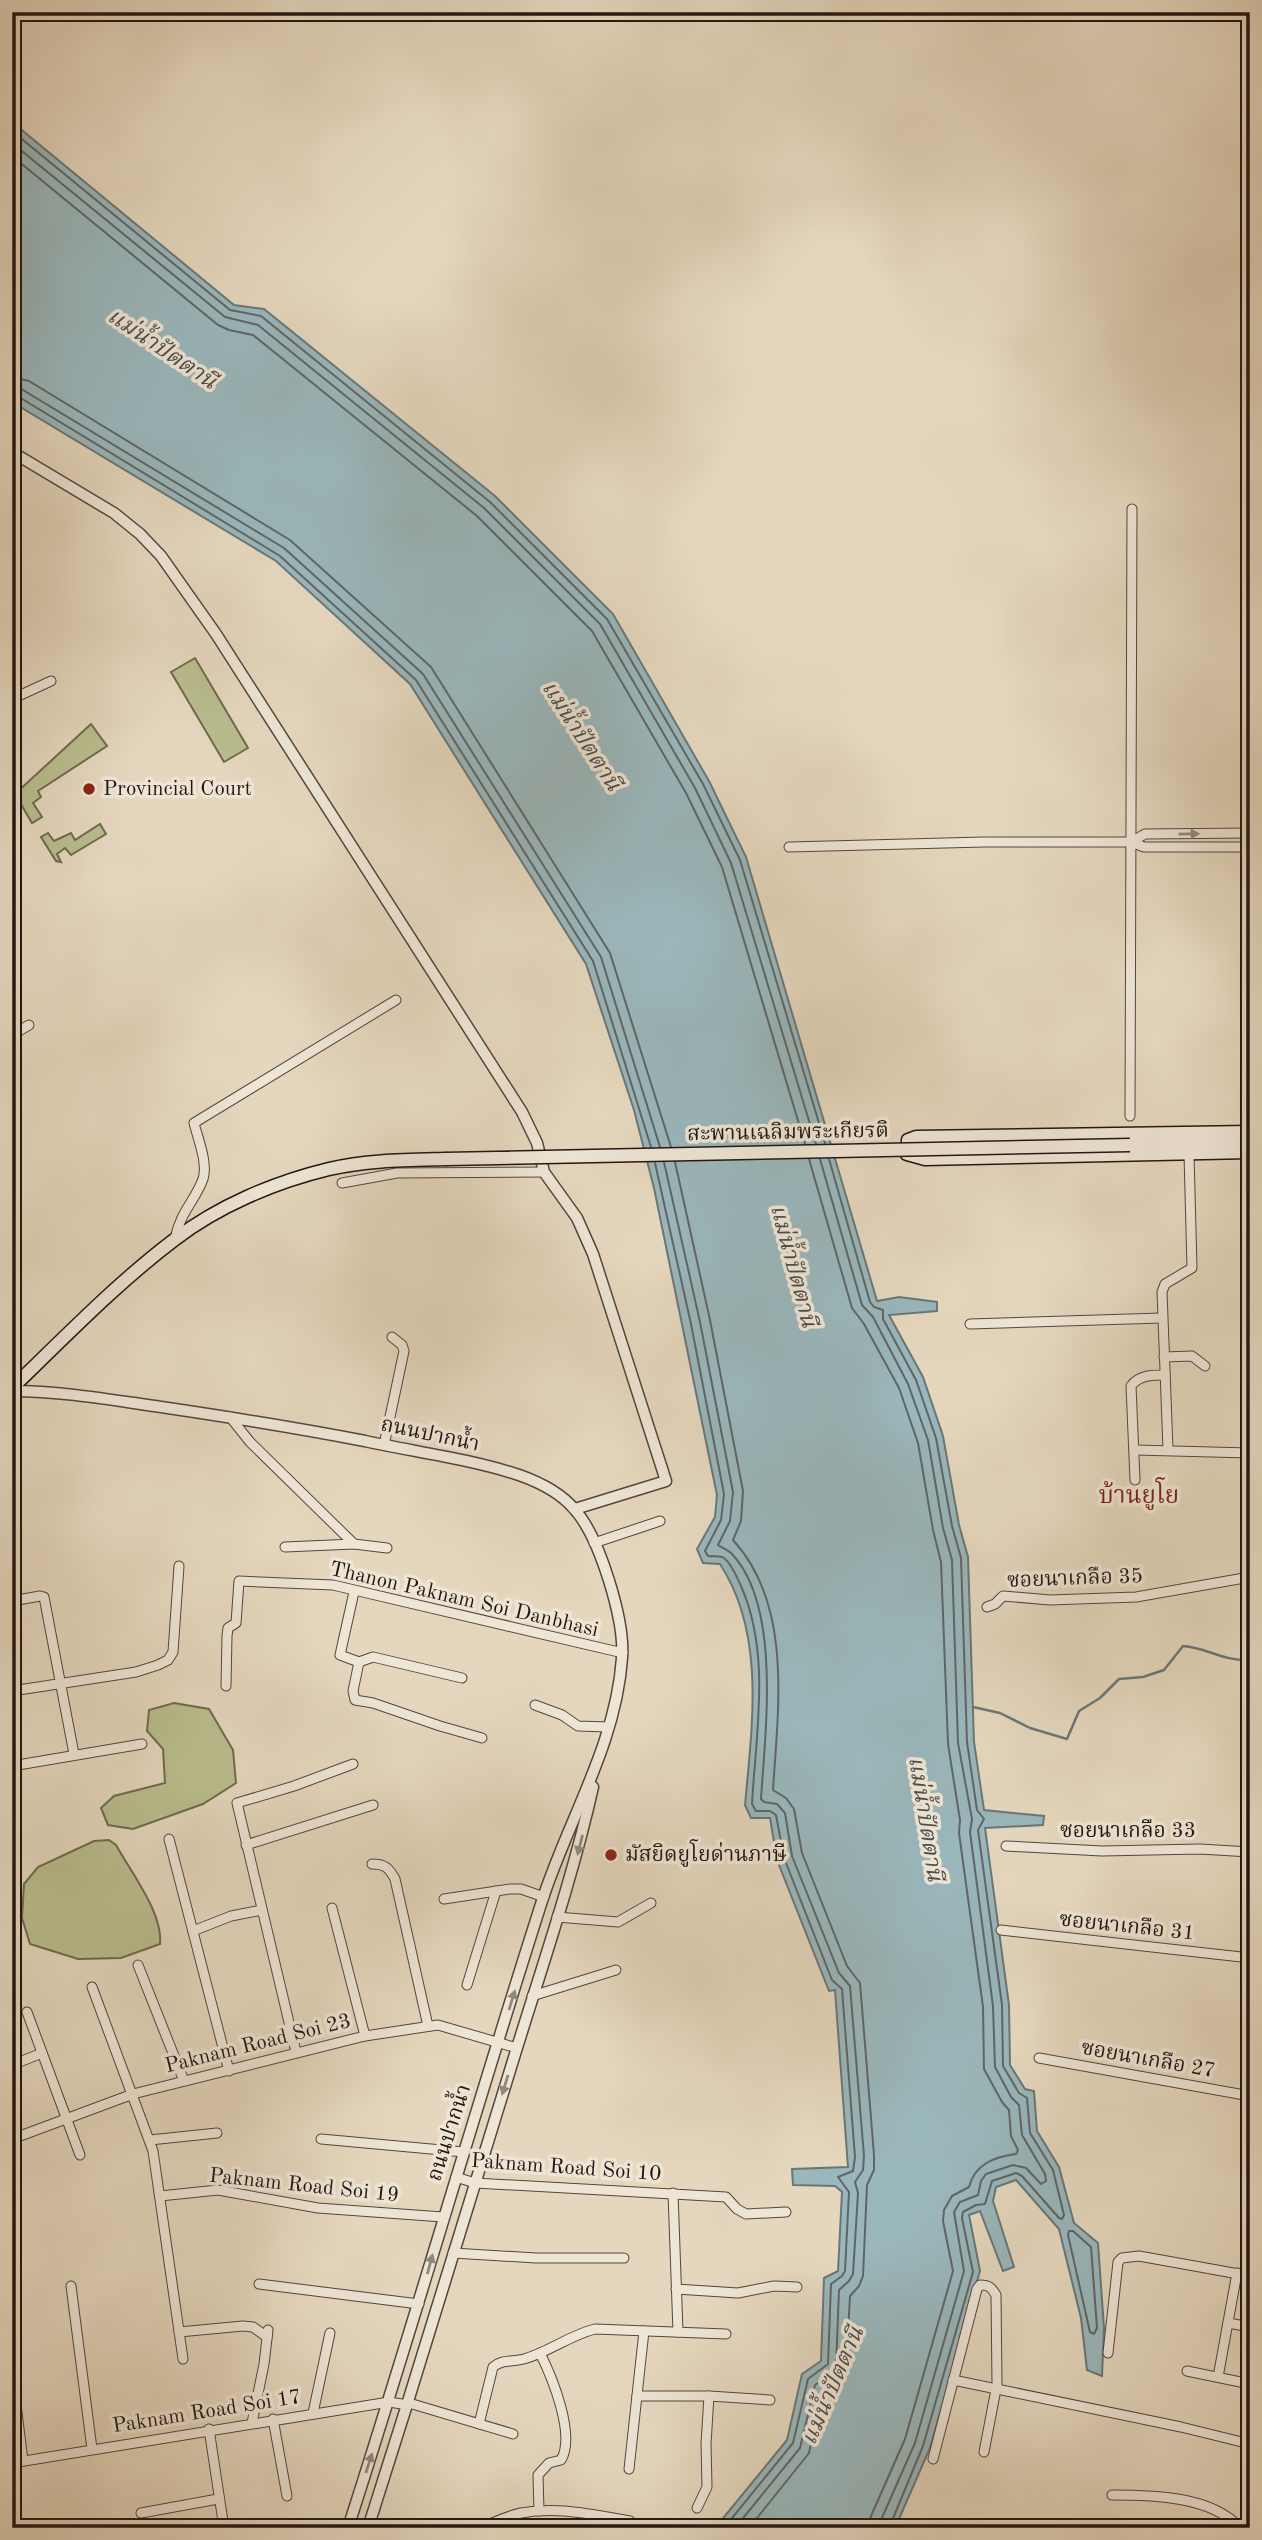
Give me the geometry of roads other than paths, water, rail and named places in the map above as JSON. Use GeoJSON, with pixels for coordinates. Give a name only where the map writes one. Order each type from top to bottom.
{"type":"FeatureCollection","features":[{"type":"Feature","properties":{"kind":"main road"},"geometry":{"type":"LineString","coordinates":[[1250,1132],[916,1137],[908,1140],[906,1145],[907,1154],[925,1159],[1250,1152]]}},
{"type":"Feature","properties":{"kind":"main road","name":"สะพานเฉลิมพระเกียรติ"},"geometry":{"type":"LineString","coordinates":[[12,1389],[95,1308],[175,1239],[208,1217],[246,1199],[284,1183],[329,1169],[387,1161],[446,1159],[1250,1142]]}},
{"type":"Feature","properties":{"kind":"street"},"geometry":{"type":"LineString","coordinates":[[12,452],[114,513],[161,556],[223,645],[505,1084],[537,1143],[544,1172],[577,1218],[593,1254],[666,1481],[575,1509]]}},
{"type":"Feature","properties":{"kind":"street"},"geometry":{"type":"LineString","coordinates":[[1130,1116],[1132,509]]}},
{"type":"Feature","properties":{"kind":"street"},"geometry":{"type":"LineString","coordinates":[[12,699],[51,681]]}},
{"type":"Feature","properties":{"kind":"street"},"geometry":{"type":"LineString","coordinates":[[1131,842],[1145,834],[1250,833]]}},
{"type":"Feature","properties":{"kind":"street"},"geometry":{"type":"LineString","coordinates":[[789,846],[1131,842],[1144,846],[1250,847]]}},
{"type":"Feature","properties":{"kind":"street"},"geometry":{"type":"LineString","coordinates":[[175,1239],[178,1223],[203,1178],[204,1167],[194,1124],[396,1000]]}},
{"type":"Feature","properties":{"kind":"street"},"geometry":{"type":"LineString","coordinates":[[12,1035],[29,1025]]}},
{"type":"Feature","properties":{"kind":"street"},"geometry":{"type":"LineString","coordinates":[[1168,1450],[1163,1286],[1192,1268],[1189,1154]]}},
{"type":"Feature","properties":{"kind":"street"},"geometry":{"type":"LineString","coordinates":[[342,1183],[397,1173],[544,1172]]}},
{"type":"Feature","properties":{"kind":"street"},"geometry":{"type":"LineString","coordinates":[[970,1324],[1162,1318]]}},
{"type":"Feature","properties":{"kind":"street"},"geometry":{"type":"LineString","coordinates":[[384,1445],[404,1351],[392,1337]]}},
{"type":"Feature","properties":{"kind":"street"},"geometry":{"type":"LineString","coordinates":[[1164,1357],[1192,1356],[1205,1366]]}},
{"type":"Feature","properties":{"kind":"street"},"geometry":{"type":"LineString","coordinates":[[1135,1480],[1131,1386],[1136,1380],[1145,1377],[1165,1375]]}},
{"type":"Feature","properties":{"kind":"street","name":"ถนนปากน้ำ"},"geometry":{"type":"LineString","coordinates":[[12,1389],[230,1417],[384,1445],[516,1474],[547,1488],[575,1509],[594,1544],[613,1594],[622,1632],[623,1653],[619,1689],[575,1864],[369,2528]]}},
{"type":"Feature","properties":{"kind":"street"},"geometry":{"type":"LineString","coordinates":[[230,1417],[250,1442],[354,1544]]}},
{"type":"Feature","properties":{"kind":"street"},"geometry":{"type":"LineString","coordinates":[[1135,1450],[1250,1453]]}},
{"type":"Feature","properties":{"kind":"street"},"geometry":{"type":"LineString","coordinates":[[594,1544],[660,1521]]}},
{"type":"Feature","properties":{"kind":"street"},"geometry":{"type":"LineString","coordinates":[[285,1547],[354,1544],[387,1548]]}},
{"type":"Feature","properties":{"kind":"street"},"geometry":{"type":"LineString","coordinates":[[12,1691],[136,1672],[168,1660],[173,1652],[179,1566]]}},
{"type":"Feature","properties":{"kind":"street","name":"ซอยนาเกลือ 35"},"geometry":{"type":"LineString","coordinates":[[987,1606],[995,1604],[1003,1596],[1051,1600],[1136,1597],[1250,1577]]}},
{"type":"Feature","properties":{"kind":"street","name":"Thanon Paknam Soi Danbhasi"},"geometry":{"type":"LineString","coordinates":[[226,1686],[227,1636],[229,1628],[236,1623],[239,1581],[333,1585],[623,1653]]}},
{"type":"Feature","properties":{"kind":"street"},"geometry":{"type":"LineString","coordinates":[[354,1592],[340,1655],[359,1662],[373,1657],[462,1678]]}},
{"type":"Feature","properties":{"kind":"street"},"geometry":{"type":"LineString","coordinates":[[12,1601],[44,1597],[74,1754]]}},
{"type":"Feature","properties":{"kind":"street"},"geometry":{"type":"LineString","coordinates":[[359,1662],[353,1691],[355,1700],[373,1703],[440,1727],[482,1738]]}},
{"type":"Feature","properties":{"kind":"street"},"geometry":{"type":"LineString","coordinates":[[535,1705],[562,1715],[578,1726],[609,1727]]}},
{"type":"Feature","properties":{"kind":"street"},"geometry":{"type":"LineString","coordinates":[[12,1766],[142,1744]]}},
{"type":"Feature","properties":{"kind":"street","name":"ถนนปากน้ำ"},"geometry":{"type":"LineString","coordinates":[[348,2528],[544,1897],[601,1754]]}},
{"type":"Feature","properties":{"kind":"street"},"geometry":{"type":"LineString","coordinates":[[296,2052],[237,1807],[239,1801],[294,1786],[353,1764]]}},
{"type":"Feature","properties":{"kind":"street"},"geometry":{"type":"LineString","coordinates":[[246,1845],[373,1805]]}},
{"type":"Feature","properties":{"kind":"street"},"geometry":{"type":"LineString","coordinates":[[169,1839],[229,2071]]}},
{"type":"Feature","properties":{"kind":"street","name":"ซอยนาเกลือ 33"},"geometry":{"type":"LineString","coordinates":[[1006,1846],[1102,1851],[1200,1849],[1250,1853]]}},
{"type":"Feature","properties":{"kind":"street"},"geometry":{"type":"LineString","coordinates":[[372,1864],[384,1864],[395,1879],[428,2025]]}},
{"type":"Feature","properties":{"kind":"street"},"geometry":{"type":"LineString","coordinates":[[444,1899],[521,1889],[544,1897]]}},
{"type":"Feature","properties":{"kind":"street"},"geometry":{"type":"LineString","coordinates":[[467,1985],[496,1891]]}},
{"type":"Feature","properties":{"kind":"street"},"geometry":{"type":"LineString","coordinates":[[558,1917],[618,1922],[650,1903]]}},
{"type":"Feature","properties":{"kind":"street"},"geometry":{"type":"LineString","coordinates":[[332,1908],[365,2036]]}},
{"type":"Feature","properties":{"kind":"street"},"geometry":{"type":"LineString","coordinates":[[193,1931],[231,1916],[262,1910]]}},
{"type":"Feature","properties":{"kind":"street","name":"ซอยนาเกลือ 31"},"geometry":{"type":"LineString","coordinates":[[1001,1930],[1250,1958]]}},
{"type":"Feature","properties":{"kind":"street"},"geometry":{"type":"LineString","coordinates":[[138,1965],[184,2081]]}},
{"type":"Feature","properties":{"kind":"street"},"geometry":{"type":"LineString","coordinates":[[532,1996],[616,1970]]}},
{"type":"Feature","properties":{"kind":"street"},"geometry":{"type":"LineString","coordinates":[[92,1987],[150,2140],[183,2359]]}},
{"type":"Feature","properties":{"kind":"street"},"geometry":{"type":"LineString","coordinates":[[27,2012],[80,2155]]}},
{"type":"Feature","properties":{"kind":"street","name":"Paknam Road Soi 23"},"geometry":{"type":"LineString","coordinates":[[12,2139],[133,2094],[365,2036],[428,2025],[444,2026],[517,2048]]}},
{"type":"Feature","properties":{"kind":"street"},"geometry":{"type":"LineString","coordinates":[[12,2065],[42,2053]]}},
{"type":"Feature","properties":{"kind":"street","name":"ซอยนาเกลือ 27"},"geometry":{"type":"LineString","coordinates":[[1039,2058],[1250,2096]]}},
{"type":"Feature","properties":{"kind":"street"},"geometry":{"type":"LineString","coordinates":[[150,2140],[217,2133]]}},
{"type":"Feature","properties":{"kind":"street"},"geometry":{"type":"LineString","coordinates":[[321,2139],[464,2152]]}},
{"type":"Feature","properties":{"kind":"street","name":"Paknam Road Soi 10"},"geometry":{"type":"LineString","coordinates":[[456,2177],[475,2183],[726,2197],[737,2209],[747,2214],[786,2212]]}},
{"type":"Feature","properties":{"kind":"street","name":"Paknam Road Soi 19"},"geometry":{"type":"LineString","coordinates":[[160,2196],[219,2190],[318,2208],[443,2217]]}},
{"type":"Feature","properties":{"kind":"street"},"geometry":{"type":"LineString","coordinates":[[673,2193],[678,2332]]}},
{"type":"Feature","properties":{"kind":"street"},"geometry":{"type":"LineString","coordinates":[[453,2253],[624,2259]]}},
{"type":"Feature","properties":{"kind":"street"},"geometry":{"type":"LineString","coordinates":[[1108,2353],[1118,2262],[1122,2258],[1139,2256],[1250,2276]]}},
{"type":"Feature","properties":{"kind":"street"},"geometry":{"type":"LineString","coordinates":[[1217,2377],[1237,2273]]}},
{"type":"Feature","properties":{"kind":"street"},"geometry":{"type":"LineString","coordinates":[[259,2284],[419,2304]]}},
{"type":"Feature","properties":{"kind":"street"},"geometry":{"type":"LineString","coordinates":[[933,2459],[976,2289],[980,2285],[991,2287],[996,2295],[996,2390],[984,2452]]}},
{"type":"Feature","properties":{"kind":"street"},"geometry":{"type":"LineString","coordinates":[[676,2289],[738,2293],[774,2286],[797,2287]]}},
{"type":"Feature","properties":{"kind":"street"},"geometry":{"type":"LineString","coordinates":[[71,2287],[92,2449]]}},
{"type":"Feature","properties":{"kind":"street"},"geometry":{"type":"LineString","coordinates":[[1228,2323],[1250,2327]]}},
{"type":"Feature","properties":{"kind":"street"},"geometry":{"type":"LineString","coordinates":[[179,2332],[243,2326],[253,2327],[267,2334],[252,2423]]}},
{"type":"Feature","properties":{"kind":"street"},"geometry":{"type":"LineString","coordinates":[[479,2424],[494,2367],[499,2362],[525,2359],[576,2334],[595,2329],[726,2334]]}},
{"type":"Feature","properties":{"kind":"street"},"geometry":{"type":"LineString","coordinates":[[629,2469],[644,2331]]}},
{"type":"Feature","properties":{"kind":"street"},"geometry":{"type":"LineString","coordinates":[[313,2413],[330,2333]]}},
{"type":"Feature","properties":{"kind":"street"},"geometry":{"type":"LineString","coordinates":[[538,2511],[538,2475],[549,2463],[561,2460],[565,2450],[562,2415],[554,2381],[540,2353]]}},
{"type":"Feature","properties":{"kind":"street"},"geometry":{"type":"LineString","coordinates":[[1187,2371],[1250,2384]]}},
{"type":"Feature","properties":{"kind":"street"},"geometry":{"type":"LineString","coordinates":[[12,2372],[23,2461]]}},
{"type":"Feature","properties":{"kind":"street"},"geometry":{"type":"LineString","coordinates":[[953,2381],[1181,2427],[1250,2444]]}},
{"type":"Feature","properties":{"kind":"street"},"geometry":{"type":"LineString","coordinates":[[637,2396],[709,2396],[770,2400]]}},
{"type":"Feature","properties":{"kind":"street"},"geometry":{"type":"LineString","coordinates":[[697,2508],[708,2487],[706,2444],[709,2396]]}},
{"type":"Feature","properties":{"kind":"street","name":"Paknam Road Soi 17"},"geometry":{"type":"LineString","coordinates":[[12,2463],[389,2402],[408,2404],[513,2434]]}},
{"type":"Feature","properties":{"kind":"street"},"geometry":{"type":"LineString","coordinates":[[273,2420],[287,2496]]}},
{"type":"Feature","properties":{"kind":"street"},"geometry":{"type":"LineString","coordinates":[[209,2429],[224,2528]]}},
{"type":"Feature","properties":{"kind":"street"},"geometry":{"type":"LineString","coordinates":[[1112,2495],[1154,2495],[1189,2501],[1230,2516],[1240,2528]]}},
{"type":"Feature","properties":{"kind":"street"},"geometry":{"type":"LineString","coordinates":[[141,2513],[218,2499]]}},
{"type":"Feature","properties":{"kind":"street"},"geometry":{"type":"LineString","coordinates":[[479,2528],[519,2513],[538,2511],[582,2512],[630,2521]]}},
{"type":"Feature","properties":{"kind":"street"},"geometry":{"type":"LineString","coordinates":[[902,2524],[929,2528]]}},
{"type":"Feature","properties":{"kind":"water","name":"แม่น้ำปัตตานี"},"geometry":{"type":"Polygon","coordinates":[[[12,122],[234,305],[264,309],[495,496],[613,614],[709,781],[746,857],[877,1301],[899,1297],[937,1302],[937,1311],[889,1315],[923,1377],[943,1436],[959,1525],[968,1557],[974,1742],[984,1810],[1044,1816],[1043,1825],[985,1828],[1009,2005],[1010,2065],[1025,2089],[1034,2091],[1037,2131],[1059,2167],[1074,2223],[1098,2243],[1104,2328],[1102,2376],[1087,2370],[1081,2318],[1059,2229],[1016,2180],[996,2187],[993,2201],[1014,2267],[1003,2271],[980,2211],[969,2215],[980,2271],[930,2448],[895,2528],[715,2528],[787,2440],[802,2374],[821,2361],[824,2278],[838,2271],[842,2192],[835,2186],[793,2185],[792,2169],[848,2167],[835,1990],[829,1991],[777,1860],[770,1818],[751,1818],[745,1805],[751,1744],[750,1650],[735,1591],[720,1564],[703,1563],[697,1549],[715,1517],[717,1495],[654,1188],[634,1110],[586,964],[410,684],[276,561],[12,402],[12,122]]]}},
{"type":"Feature","properties":{"kind":"waterway"},"geometry":{"type":"LineString","coordinates":[[973,1707],[1000,1713],[1030,1728],[1067,1739],[1079,1711],[1100,1698],[1119,1679],[1143,1677],[1164,1670],[1183,1646],[1231,1659],[1250,1660]]}},
{"type":"Feature","properties":{"kind":"place","name":"Provincial Court"},"geometry":{"type":"Point","coordinates":[89,789]}},
{"type":"Feature","properties":{"kind":"place","name":"มัสยิดยูโยด่านภาษี"},"geometry":{"type":"Point","coordinates":[611,1855]}},
{"type":"Feature","properties":{"kind":"district","name":"บ้านยูโย"},"geometry":{"type":"Point","coordinates":[1139,1497]}}]}
